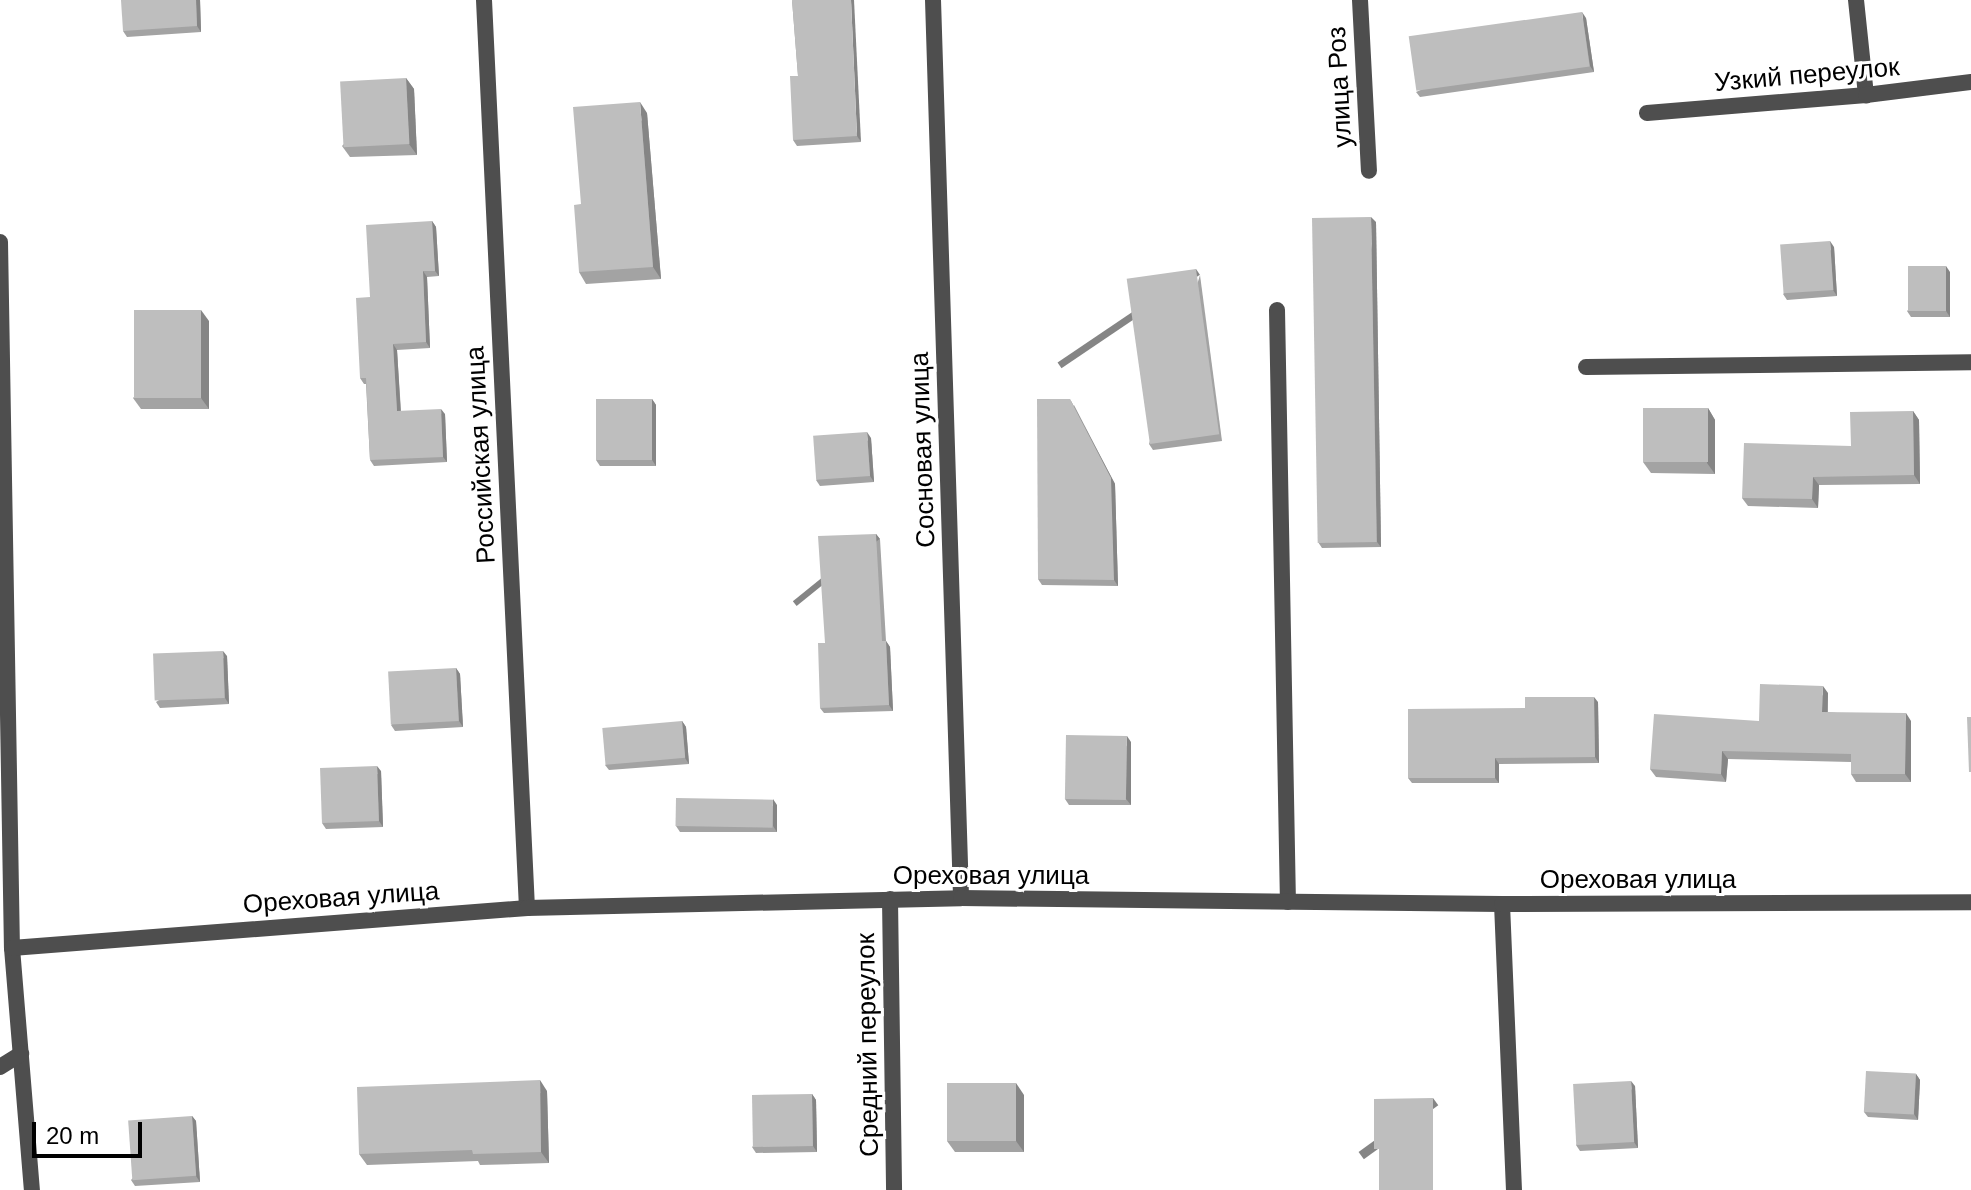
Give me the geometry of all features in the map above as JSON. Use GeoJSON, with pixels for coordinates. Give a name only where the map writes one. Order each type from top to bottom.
{"type":"FeatureCollection","features":[{"type":"Feature","properties":{"kind":"street","name":"Российская улица"},"geometry":{"type":"LineString","coordinates":[[484,0],[527,908]]}},
{"type":"Feature","properties":{"kind":"street","name":"Сосновая улица"},"geometry":{"type":"LineString","coordinates":[[933,0],[961,898]]}},
{"type":"Feature","properties":{"kind":"street","name":"улица Роз"},"geometry":{"type":"LineString","coordinates":[[1360,0],[1369,171]]}},
{"type":"Feature","properties":{"kind":"street"},"geometry":{"type":"LineString","coordinates":[[1856,0],[1866,95]]}},
{"type":"Feature","properties":{"kind":"street","name":"Узкий переулок"},"geometry":{"type":"LineString","coordinates":[[1647,113],[1866,95],[1971,82]]}},
{"type":"Feature","properties":{"kind":"street"},"geometry":{"type":"LineString","coordinates":[[0,242],[12,948],[32,1190]]}},
{"type":"Feature","properties":{"kind":"street"},"geometry":{"type":"LineString","coordinates":[[1277,310],[1288,902]]}},
{"type":"Feature","properties":{"kind":"street"},"geometry":{"type":"LineString","coordinates":[[1586,367],[1971,362]]}},
{"type":"Feature","properties":{"kind":"street","name":"Ореховая улица"},"geometry":{"type":"LineString","coordinates":[[12,948],[527,908],[890,899],[1502,904],[1971,902]]}},
{"type":"Feature","properties":{"kind":"street","name":"Средний переулок"},"geometry":{"type":"LineString","coordinates":[[890,899],[894,1190]]}},
{"type":"Feature","properties":{"kind":"street"},"geometry":{"type":"LineString","coordinates":[[1502,904],[1514,1190]]}},
{"type":"Feature","properties":{"kind":"street"},"geometry":{"type":"LineString","coordinates":[[0,1067],[21,1054]]}},
{"type":"Feature","properties":{"kind":"building"},"geometry":{"type":"Polygon","coordinates":[[[121,0],[196,0],[197,26],[123,31],[121,0]]]}},
{"type":"Feature","properties":{"kind":"building"},"geometry":{"type":"Polygon","coordinates":[[[792,0],[851,0],[857,136],[793,140],[790,76],[798,76],[792,0]]]}},
{"type":"Feature","properties":{"kind":"building"},"geometry":{"type":"Polygon","coordinates":[[[1582,12],[1590,66],[1416,91],[1409,36],[1582,12]]]}},
{"type":"Feature","properties":{"kind":"building"},"geometry":{"type":"Polygon","coordinates":[[[406,78],[409,144],[344,147],[340,81],[406,78]]]}},
{"type":"Feature","properties":{"kind":"building"},"geometry":{"type":"Polygon","coordinates":[[[640,102],[653,267],[579,272],[574,205],[581,204],[573,107],[640,102]]]}},
{"type":"Feature","properties":{"kind":"building"},"geometry":{"type":"Polygon","coordinates":[[[1371,217],[1377,542],[1318,543],[1312,218],[1371,217]]]}},
{"type":"Feature","properties":{"kind":"building"},"geometry":{"type":"Polygon","coordinates":[[[432,221],[435,271],[423,271],[426,342],[393,344],[397,411],[441,409],[443,457],[370,460],[366,378],[360,378],[356,298],[370,297],[366,225],[432,221]]]}},
{"type":"Feature","properties":{"kind":"building"},"geometry":{"type":"Polygon","coordinates":[[[1830,241],[1833,290],[1784,293],[1780,244],[1830,241]]]}},
{"type":"Feature","properties":{"kind":"building"},"geometry":{"type":"Polygon","coordinates":[[[1908,266],[1946,266],[1946,311],[1908,311],[1908,266]]]}},
{"type":"Feature","properties":{"kind":"building"},"geometry":{"type":"Polygon","coordinates":[[[1196,269],[1219,434],[1150,444],[1127,279],[1196,269]]]}},
{"type":"Feature","properties":{"kind":"building"},"geometry":{"type":"Polygon","coordinates":[[[134,310],[201,310],[201,398],[134,398],[134,310]]]}},
{"type":"Feature","properties":{"kind":"building"},"geometry":{"type":"Polygon","coordinates":[[[596,399],[652,399],[652,460],[596,460],[596,399]]]}},
{"type":"Feature","properties":{"kind":"building"},"geometry":{"type":"Polygon","coordinates":[[[1037,399],[1070,399],[1111,478],[1114,580],[1038,579],[1037,399]]]}},
{"type":"Feature","properties":{"kind":"building"},"geometry":{"type":"Polygon","coordinates":[[[1643,408],[1708,408],[1708,462],[1643,462],[1643,408]]]}},
{"type":"Feature","properties":{"kind":"building"},"geometry":{"type":"Polygon","coordinates":[[[1913,411],[1914,475],[1813,477],[1812,499],[1742,498],[1744,443],[1851,446],[1850,412],[1913,411]]]}},
{"type":"Feature","properties":{"kind":"building"},"geometry":{"type":"Polygon","coordinates":[[[867,432],[870,476],[816,480],[813,436],[867,432]]]}},
{"type":"Feature","properties":{"kind":"building"},"geometry":{"type":"Polygon","coordinates":[[[876,534],[889,705],[820,708],[818,643],[825,643],[818,536],[876,534]]]}},
{"type":"Feature","properties":{"kind":"building"},"geometry":{"type":"Polygon","coordinates":[[[223,651],[225,698],[155,700],[153,653],[223,651]]]}},
{"type":"Feature","properties":{"kind":"building"},"geometry":{"type":"Polygon","coordinates":[[[456,668],[459,721],[391,724],[388,672],[456,668]]]}},
{"type":"Feature","properties":{"kind":"building"},"geometry":{"type":"Polygon","coordinates":[[[1760,684],[1823,686],[1822,712],[1906,713],[1905,774],[1851,774],[1851,754],[1722,751],[1721,774],[1650,769],[1654,714],[1759,721],[1760,684]]]}},
{"type":"Feature","properties":{"kind":"building"},"geometry":{"type":"Polygon","coordinates":[[[1525,697],[1594,697],[1595,757],[1495,758],[1495,778],[1408,778],[1408,709],[1525,708],[1525,697]]]}},
{"type":"Feature","properties":{"kind":"building"},"geometry":{"type":"Polygon","coordinates":[[[1967,717],[1971,717],[1971,772],[1969,772],[1967,717]]]}},
{"type":"Feature","properties":{"kind":"building"},"geometry":{"type":"Polygon","coordinates":[[[682,721],[685,758],[606,765],[602,728],[682,721]]]}},
{"type":"Feature","properties":{"kind":"building"},"geometry":{"type":"Polygon","coordinates":[[[1066,735],[1127,736],[1126,800],[1065,799],[1066,735]]]}},
{"type":"Feature","properties":{"kind":"building"},"geometry":{"type":"Polygon","coordinates":[[[377,766],[379,821],[322,823],[320,768],[377,766]]]}},
{"type":"Feature","properties":{"kind":"building"},"geometry":{"type":"Polygon","coordinates":[[[676,798],[773,800],[772,828],[676,826],[676,798]]]}},
{"type":"Feature","properties":{"kind":"building"},"geometry":{"type":"Polygon","coordinates":[[[1866,1071],[1916,1074],[1914,1115],[1864,1112],[1866,1071]]]}},
{"type":"Feature","properties":{"kind":"building"},"geometry":{"type":"Polygon","coordinates":[[[540,1080],[541,1152],[473,1154],[472,1150],[359,1154],[357,1087],[540,1080]]]}},
{"type":"Feature","properties":{"kind":"building"},"geometry":{"type":"Polygon","coordinates":[[[1631,1081],[1634,1142],[1576,1145],[1573,1084],[1631,1081]]]}},
{"type":"Feature","properties":{"kind":"building"},"geometry":{"type":"Polygon","coordinates":[[[947,1083],[1016,1083],[1016,1141],[947,1141],[947,1083]]]}},
{"type":"Feature","properties":{"kind":"building"},"geometry":{"type":"Polygon","coordinates":[[[812,1094],[813,1146],[753,1147],[752,1095],[812,1094]]]}},
{"type":"Feature","properties":{"kind":"building"},"geometry":{"type":"Polygon","coordinates":[[[1433,1098],[1433,1190],[1379,1190],[1379,1149],[1374,1149],[1374,1099],[1433,1098]]]}},
{"type":"Feature","properties":{"kind":"building"},"geometry":{"type":"Polygon","coordinates":[[[192,1116],[196,1176],[132,1180],[128,1120],[192,1116]]]}}]}
